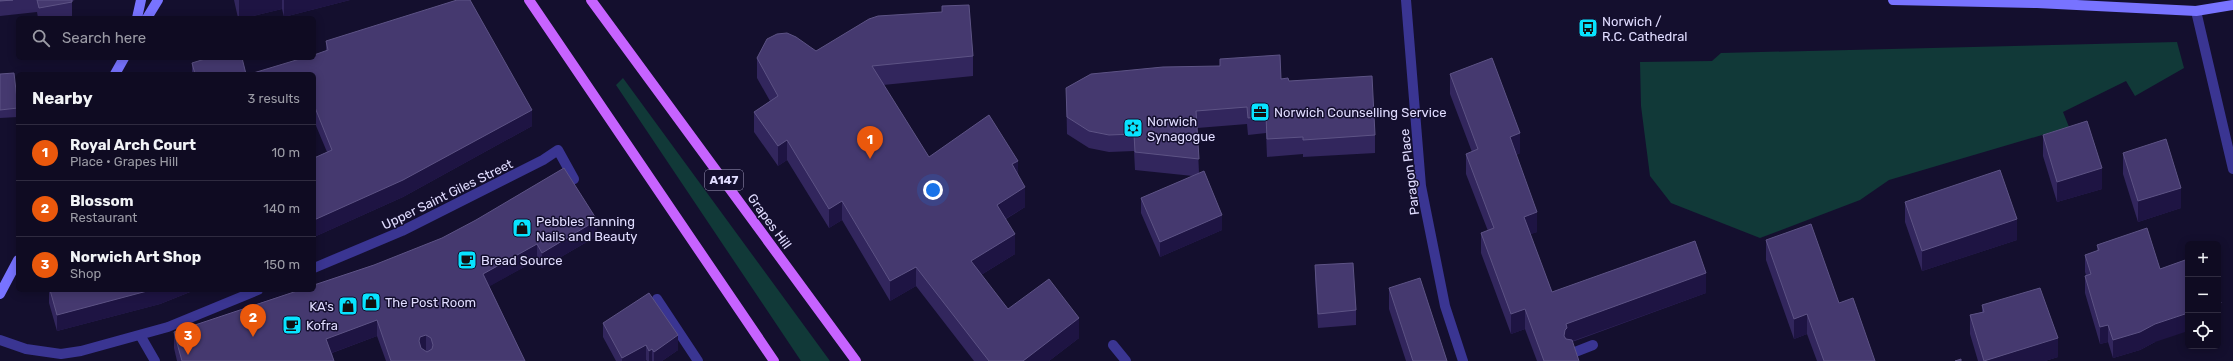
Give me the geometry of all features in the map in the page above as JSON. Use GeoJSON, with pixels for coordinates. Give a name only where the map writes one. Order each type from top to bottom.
{"type":"FeatureCollection","features":[{"type":"Feature","properties":{"kind":"main road"},"geometry":{"type":"LineString","coordinates":[[137,16],[141,0]]}},
{"type":"Feature","properties":{"kind":"main road"},"geometry":{"type":"LineString","coordinates":[[148,16],[158,0]]}},
{"type":"Feature","properties":{"kind":"main road"},"geometry":{"type":"LineString","coordinates":[[529,0],[774,361]]}},
{"type":"Feature","properties":{"kind":"main road","name":"Grapes Hill"},"geometry":{"type":"LineString","coordinates":[[591,0],[856,361]]}},
{"type":"Feature","properties":{"kind":"main road"},"geometry":{"type":"LineString","coordinates":[[1893,0],[2037,3],[2196,11],[2232,4]]}},
{"type":"Feature","properties":{"kind":"main road"},"geometry":{"type":"LineString","coordinates":[[116,72],[123,60]]}},
{"type":"Feature","properties":{"kind":"main road"},"geometry":{"type":"LineString","coordinates":[[0,294],[16,264]]}},
{"type":"Feature","properties":{"kind":"street","name":"Paragon Place"},"geometry":{"type":"LineString","coordinates":[[1406,0],[1421,186],[1445,306],[1463,361]]}},
{"type":"Feature","properties":{"kind":"street"},"geometry":{"type":"LineString","coordinates":[[2196,11],[2233,169]]}},
{"type":"Feature","properties":{"kind":"street","name":"Upper Saint Giles Street"},"geometry":{"type":"LineString","coordinates":[[316,267],[413,226],[543,160],[558,150],[574,179]]}},
{"type":"Feature","properties":{"kind":"street"},"geometry":{"type":"LineString","coordinates":[[0,340],[26,349],[61,354],[168,327],[253,292]]}},
{"type":"Feature","properties":{"kind":"street"},"geometry":{"type":"LineString","coordinates":[[657,299],[698,361]]}},
{"type":"Feature","properties":{"kind":"street"},"geometry":{"type":"LineString","coordinates":[[140,335],[155,361]]}},
{"type":"Feature","properties":{"kind":"street"},"geometry":{"type":"LineString","coordinates":[[1113,345],[1126,361]]}},
{"type":"Feature","properties":{"kind":"street"},"geometry":{"type":"LineString","coordinates":[[1570,354],[1593,345]]}},
{"type":"Feature","properties":{"kind":"green space"},"geometry":{"type":"Polygon","coordinates":[[[2177,42],[2184,68],[2135,96],[2126,81],[2063,112],[2069,127],[1889,180],[1860,200],[1760,238],[1671,203],[1650,176],[1641,106],[1640,62],[1712,61],[1721,53],[2177,42]]]}},
{"type":"Feature","properties":{"kind":"green space"},"geometry":{"type":"Polygon","coordinates":[[[623,78],[830,361],[801,361],[616,85],[623,78]]]}},
{"type":"Feature","properties":{"kind":"building"},"geometry":{"type":"Polygon","coordinates":[[[37,0],[72,0],[72,2],[39,8],[37,0]]]}},
{"type":"Feature","properties":{"kind":"building"},"geometry":{"type":"Polygon","coordinates":[[[457,0],[470,0],[532,110],[403,180],[316,219],[316,157],[332,150],[316,110],[316,72],[257,72],[296,60],[316,60],[316,54],[328,50],[326,41],[457,0]]]}},
{"type":"Feature","properties":{"kind":"building"},"geometry":{"type":"Polygon","coordinates":[[[969,5],[973,56],[872,66],[929,157],[989,115],[1018,161],[1012,164],[1025,187],[997,205],[1015,234],[971,261],[1008,309],[1049,279],[1079,318],[1023,361],[989,361],[916,267],[890,281],[842,201],[829,209],[787,140],[778,146],[754,112],[778,96],[757,58],[767,39],[777,34],[787,33],[796,37],[816,51],[869,19],[878,16],[942,12],[942,6],[969,5]]]}},
{"type":"Feature","properties":{"kind":"building"},"geometry":{"type":"Polygon","coordinates":[[[1280,55],[1281,79],[1288,78],[1289,81],[1372,76],[1375,135],[1303,140],[1303,137],[1267,139],[1266,116],[1248,118],[1247,107],[1196,111],[1199,159],[1135,152],[1134,134],[1109,135],[1089,131],[1067,117],[1066,88],[1091,74],[1163,67],[1220,66],[1220,59],[1280,55]]]}},
{"type":"Feature","properties":{"kind":"building"},"geometry":{"type":"Polygon","coordinates":[[[1492,58],[1520,133],[1510,137],[1537,212],[1524,217],[1552,292],[1695,241],[1706,273],[1566,324],[1567,328],[1564,336],[1566,339],[1572,340],[1579,361],[1544,361],[1525,309],[1511,314],[1481,233],[1494,228],[1466,154],[1478,149],[1450,74],[1492,58]]]}},
{"type":"Feature","properties":{"kind":"building"},"geometry":{"type":"Polygon","coordinates":[[[202,60],[242,60],[246,72],[194,72],[192,63],[202,60]]]}},
{"type":"Feature","properties":{"kind":"building"},"geometry":{"type":"Polygon","coordinates":[[[14,73],[16,108],[0,110],[0,74],[14,73]]]}},
{"type":"Feature","properties":{"kind":"building"},"geometry":{"type":"Polygon","coordinates":[[[2087,121],[2102,168],[2057,182],[2043,135],[2087,121]]]}},
{"type":"Feature","properties":{"kind":"building"},"geometry":{"type":"Polygon","coordinates":[[[2166,139],[2181,188],[2138,201],[2123,153],[2166,139]]]}},
{"type":"Feature","properties":{"kind":"building"},"geometry":{"type":"Polygon","coordinates":[[[564,168],[597,220],[542,253],[537,244],[483,274],[525,361],[391,361],[377,320],[326,339],[334,361],[182,361],[174,332],[294,292],[316,292],[316,284],[374,265],[442,238],[476,220],[564,168]],[[426,335],[420,337],[419,341],[421,348],[427,352],[432,349],[433,345],[431,338],[426,335]]]}},
{"type":"Feature","properties":{"kind":"building"},"geometry":{"type":"Polygon","coordinates":[[[2000,170],[2017,219],[1922,251],[1905,202],[2000,170]]]}},
{"type":"Feature","properties":{"kind":"building"},"geometry":{"type":"Polygon","coordinates":[[[1204,171],[1222,215],[1160,242],[1141,198],[1204,171]]]}},
{"type":"Feature","properties":{"kind":"building"},"geometry":{"type":"Polygon","coordinates":[[[1811,224],[1839,303],[1853,298],[1875,361],[1824,361],[1807,314],[1794,319],[1766,240],[1811,224]]]}},
{"type":"Feature","properties":{"kind":"building"},"geometry":{"type":"Polygon","coordinates":[[[2147,228],[2160,269],[2185,260],[2185,314],[2155,324],[2140,332],[2113,340],[2108,325],[2100,327],[2085,276],[2091,274],[2085,255],[2099,250],[2097,245],[2147,228]]]}},
{"type":"Feature","properties":{"kind":"building"},"geometry":{"type":"Polygon","coordinates":[[[1353,263],[1356,310],[1318,314],[1315,265],[1353,263]]]}},
{"type":"Feature","properties":{"kind":"building"},"geometry":{"type":"Polygon","coordinates":[[[1420,278],[1447,361],[1413,361],[1389,288],[1420,278]]]}},
{"type":"Feature","properties":{"kind":"building"},"geometry":{"type":"Polygon","coordinates":[[[2040,288],[2058,338],[1984,361],[1970,315],[1984,312],[1982,305],[2040,288]]]}},
{"type":"Feature","properties":{"kind":"building"},"geometry":{"type":"Polygon","coordinates":[[[51,292],[143,292],[57,315],[51,292]]]}},
{"type":"Feature","properties":{"kind":"building"},"geometry":{"type":"Polygon","coordinates":[[[649,293],[678,335],[654,352],[652,349],[649,351],[646,345],[622,358],[603,323],[649,293]]]}},
{"type":"Feature","properties":{"kind":"place","name":"Norwich / R.C. Cathedral"},"geometry":{"type":"Point","coordinates":[1588,28]}},
{"type":"Feature","properties":{"kind":"place","name":"Norwich Counselling Service"},"geometry":{"type":"Point","coordinates":[1260,112]}},
{"type":"Feature","properties":{"kind":"place","name":"Norwich Synagogue"},"geometry":{"type":"Point","coordinates":[1133,128]}},
{"type":"Feature","properties":{"kind":"place","name":"Royal Arch Court"},"geometry":{"type":"Point","coordinates":[870,159]}},
{"type":"Feature","properties":{"kind":"place","name":"Pebbles Tanning Nails and Beauty"},"geometry":{"type":"Point","coordinates":[522,228]}},
{"type":"Feature","properties":{"kind":"place","name":"Bread Source"},"geometry":{"type":"Point","coordinates":[467,260]}},
{"type":"Feature","properties":{"kind":"place","name":"The Post Room"},"geometry":{"type":"Point","coordinates":[371,302]}},
{"type":"Feature","properties":{"kind":"place","name":"KA's"},"geometry":{"type":"Point","coordinates":[348,306]}},
{"type":"Feature","properties":{"kind":"place","name":"Kofra"},"geometry":{"type":"Point","coordinates":[292,325]}},
{"type":"Feature","properties":{"kind":"place","name":"Blossom"},"geometry":{"type":"Point","coordinates":[253,337]}},
{"type":"Feature","properties":{"kind":"place","name":"Norwich Art Shop"},"geometry":{"type":"Point","coordinates":[188,355]}}]}
